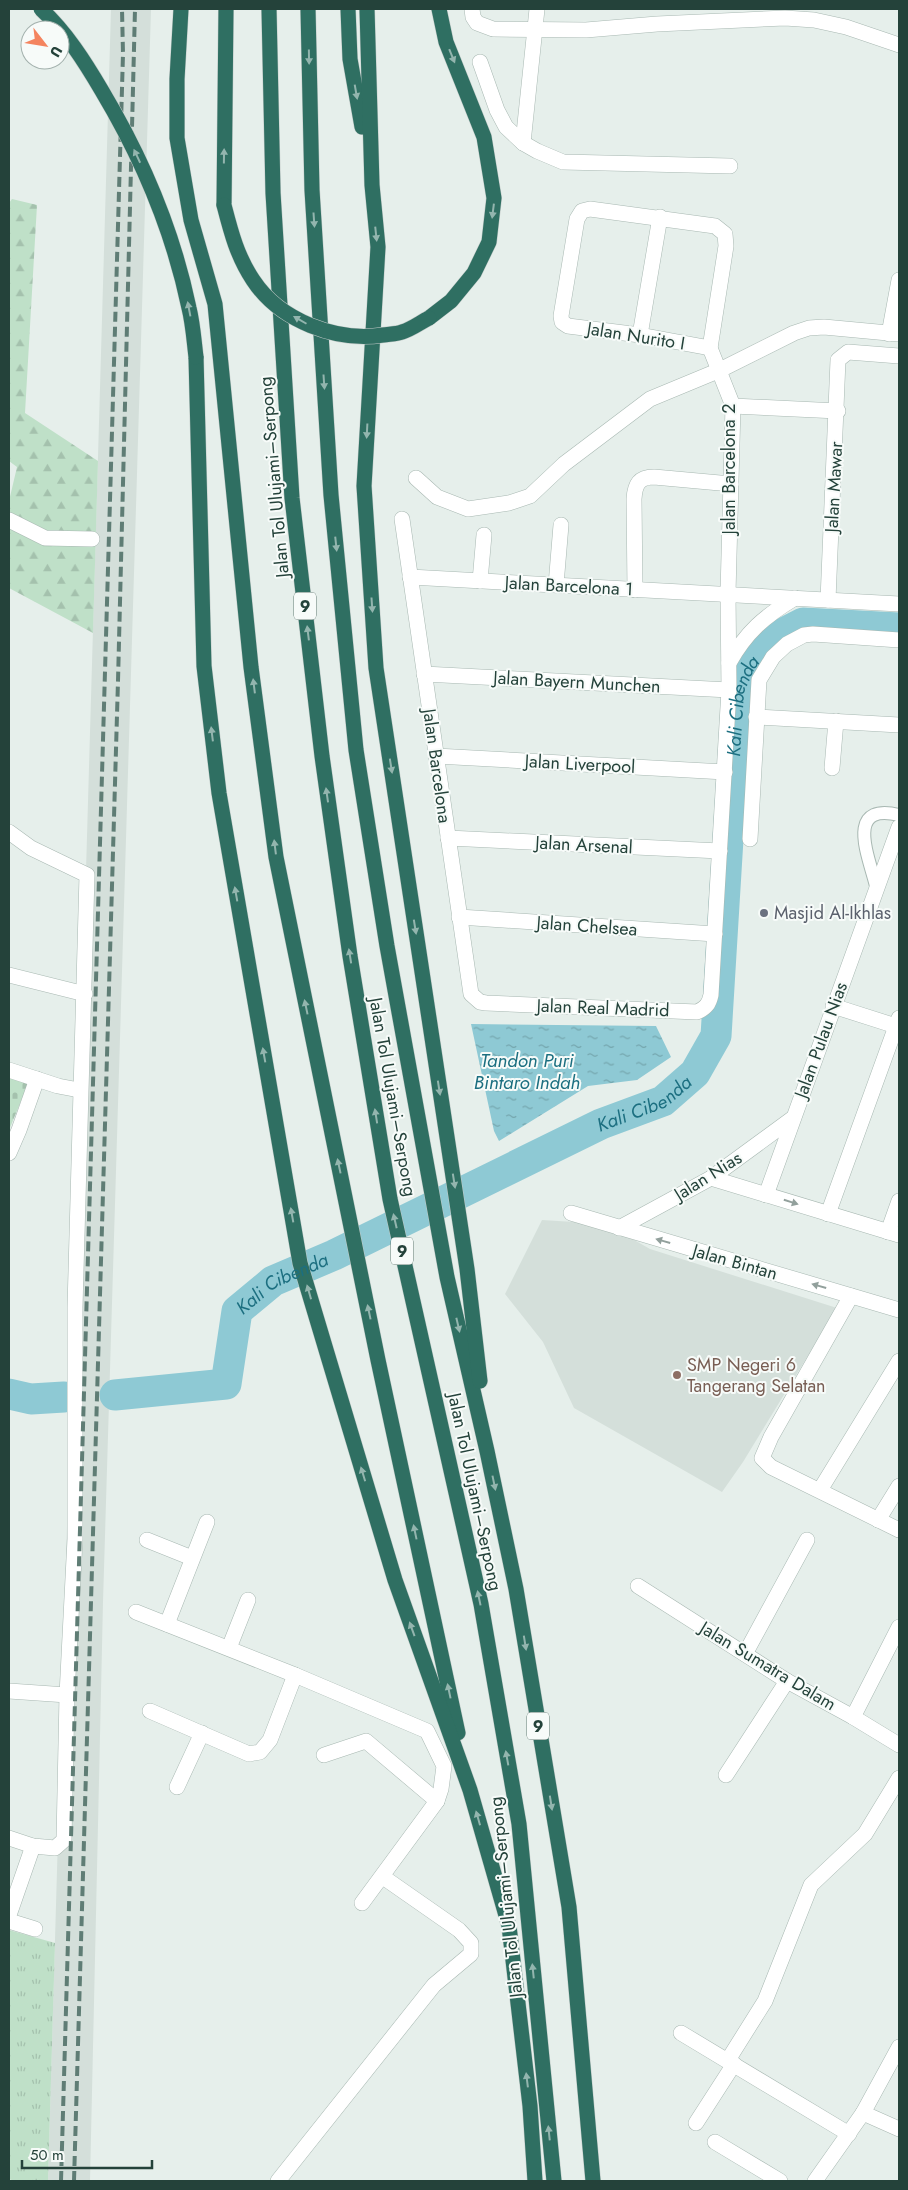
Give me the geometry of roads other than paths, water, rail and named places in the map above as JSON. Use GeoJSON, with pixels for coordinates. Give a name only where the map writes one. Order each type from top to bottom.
{"type":"FeatureCollection","features":[{"type":"Feature","properties":{"kind":"highway"},"geometry":{"type":"LineString","coordinates":[[42,9],[81,55],[125,129],[151,187],[176,255],[190,310],[196,357],[206,686],[219,793],[300,1263],[395,1580],[470,1790],[509,1926],[530,2106],[535,2181]]}},
{"type":"Feature","properties":{"kind":"highway"},"geometry":{"type":"LineString","coordinates":[[182,9],[177,79],[177,138],[191,220],[215,304],[251,667],[276,857],[378,1360],[470,1790]]}},
{"type":"Feature","properties":{"kind":"highway"},"geometry":{"type":"LineString","coordinates":[[226,9],[224,205],[235,247],[253,281],[277,307],[308,325],[338,335],[367,338],[402,333],[429,318],[451,302],[474,273],[489,242],[494,198],[484,137],[446,42],[440,9]]}},
{"type":"Feature","properties":{"kind":"highway","name":"Jalan Tol Ulujami–Serpong"},"geometry":{"type":"LineString","coordinates":[[269,9],[273,193],[292,498],[324,775],[350,956],[390,1199],[481,1604],[519,1824],[554,2181]]}},
{"type":"Feature","properties":{"kind":"highway","name":"Jalan Tol Ulujami–Serpong"},"geometry":{"type":"LineString","coordinates":[[308,9],[312,190],[331,495],[356,750],[387,946],[448,1277],[516,1589],[568,1907],[593,2181]]}},
{"type":"Feature","properties":{"kind":"highway"},"geometry":{"type":"LineString","coordinates":[[348,9],[350,59],[372,185]]}},
{"type":"Feature","properties":{"kind":"highway"},"geometry":{"type":"LineString","coordinates":[[366,9],[372,185],[378,248],[364,486],[376,668],[467,1269],[487,1451]]}},
{"type":"Feature","properties":{"kind":"street"},"geometry":{"type":"LineString","coordinates":[[472,9],[473,17],[477,23],[485,28],[586,30],[658,16],[785,18],[814,20],[846,27],[899,45]]}},
{"type":"Feature","properties":{"kind":"street"},"geometry":{"type":"LineString","coordinates":[[523,143],[537,9]]}},
{"type":"Feature","properties":{"kind":"street"},"geometry":{"type":"LineString","coordinates":[[480,62],[497,110],[506,127],[523,143],[564,162],[730,166]]}},
{"type":"Feature","properties":{"kind":"street","name":"Jalan Nurito I"},"geometry":{"type":"LineString","coordinates":[[660,217],[590,209],[582,212],[577,219],[561,316],[562,322],[568,326],[640,335],[710,348]]}},
{"type":"Feature","properties":{"kind":"street"},"geometry":{"type":"LineString","coordinates":[[640,335],[660,217],[715,226],[725,234],[726,246],[710,348]]}},
{"type":"Feature","properties":{"kind":"street"},"geometry":{"type":"LineString","coordinates":[[416,478],[437,497],[468,509],[509,503],[530,496],[564,464],[650,399],[720,370],[794,333],[809,328],[824,327],[894,334],[899,280]]}},
{"type":"Feature","properties":{"kind":"street","name":"Jalan Barcelona 2"},"geometry":{"type":"LineString","coordinates":[[710,348],[720,370],[732,406],[728,593]]}},
{"type":"Feature","properties":{"kind":"street","name":"Jalan Mawar"},"geometry":{"type":"LineString","coordinates":[[828,600],[838,411],[838,360],[848,352],[899,356]]}},
{"type":"Feature","properties":{"kind":"street"},"geometry":{"type":"LineString","coordinates":[[732,406],[838,411]]}},
{"type":"Feature","properties":{"kind":"street"},"geometry":{"type":"LineString","coordinates":[[636,590],[634,498],[635,488],[639,481],[645,477],[654,477],[731,484]]}},
{"type":"Feature","properties":{"kind":"street","name":"Jalan Barcelona"},"geometry":{"type":"LineString","coordinates":[[402,519],[459,918],[472,994],[480,1002],[486,1003]]}},
{"type":"Feature","properties":{"kind":"street"},"geometry":{"type":"LineString","coordinates":[[9,520],[46,538],[92,539]]}},
{"type":"Feature","properties":{"kind":"street"},"geometry":{"type":"LineString","coordinates":[[556,585],[561,525]]}},
{"type":"Feature","properties":{"kind":"street"},"geometry":{"type":"LineString","coordinates":[[480,581],[484,535]]}},
{"type":"Feature","properties":{"kind":"street","name":"Jalan Barcelona 1"},"geometry":{"type":"LineString","coordinates":[[410,577],[636,590],[728,593],[899,604]]}},
{"type":"Feature","properties":{"kind":"street"},"geometry":{"type":"LineString","coordinates":[[715,934],[729,690],[728,593]]}},
{"type":"Feature","properties":{"kind":"street"},"geometry":{"type":"LineString","coordinates":[[729,663],[756,624],[771,612],[795,598]]}},
{"type":"Feature","properties":{"kind":"street"},"geometry":{"type":"LineString","coordinates":[[750,839],[756,717],[760,680],[766,667],[780,651],[804,635],[899,640]]}},
{"type":"Feature","properties":{"kind":"street","name":"Jalan Bayern Munchen"},"geometry":{"type":"LineString","coordinates":[[424,674],[729,690]]}},
{"type":"Feature","properties":{"kind":"street"},"geometry":{"type":"LineString","coordinates":[[756,717],[899,725]]}},
{"type":"Feature","properties":{"kind":"street"},"geometry":{"type":"LineString","coordinates":[[832,768],[836,721]]}},
{"type":"Feature","properties":{"kind":"street","name":"Jalan Liverpool"},"geometry":{"type":"LineString","coordinates":[[436,756],[724,772]]}},
{"type":"Feature","properties":{"kind":"street"},"geometry":{"type":"LineString","coordinates":[[876,886],[863,833],[866,821],[870,815],[877,812],[899,815]]}},
{"type":"Feature","properties":{"kind":"street","name":"Jalan Pulau Nias"},"geometry":{"type":"LineString","coordinates":[[766,1194],[876,886],[899,827]]}},
{"type":"Feature","properties":{"kind":"street"},"geometry":{"type":"LineString","coordinates":[[9,832],[31,848],[87,875],[75,1307],[75,1539],[67,1695],[64,1840],[55,1848],[34,1846],[9,1838]]}},
{"type":"Feature","properties":{"kind":"street","name":"Jalan Arsenal"},"geometry":{"type":"LineString","coordinates":[[448,838],[720,851]]}},
{"type":"Feature","properties":{"kind":"street","name":"Jalan Chelsea"},"geometry":{"type":"LineString","coordinates":[[459,918],[715,934]]}},
{"type":"Feature","properties":{"kind":"street","name":"Jalan Real Madrid"},"geometry":{"type":"LineString","coordinates":[[486,1003],[697,1012],[707,1006],[711,995],[715,934]]}},
{"type":"Feature","properties":{"kind":"street"},"geometry":{"type":"LineString","coordinates":[[9,975],[84,994]]}},
{"type":"Feature","properties":{"kind":"street"},"geometry":{"type":"LineString","coordinates":[[828,1214],[898,1023],[833,1006]]}},
{"type":"Feature","properties":{"kind":"street"},"geometry":{"type":"LineString","coordinates":[[9,1070],[58,1086],[80,1090]]}},
{"type":"Feature","properties":{"kind":"street"},"geometry":{"type":"LineString","coordinates":[[9,1153],[19,1130],[36,1079]]}},
{"type":"Feature","properties":{"kind":"street","name":"Jalan Nias"},"geometry":{"type":"LineString","coordinates":[[619,1228],[711,1178],[793,1118]]}},
{"type":"Feature","properties":{"kind":"street"},"geometry":{"type":"LineString","coordinates":[[711,1178],[894,1234],[899,1201]]}},
{"type":"Feature","properties":{"kind":"street","name":"Jalan Bintan"},"geometry":{"type":"LineString","coordinates":[[571,1213],[899,1310]]}},
{"type":"Feature","properties":{"kind":"street"},"geometry":{"type":"LineString","coordinates":[[851,1296],[763,1453],[763,1461],[767,1465],[899,1530]]}},
{"type":"Feature","properties":{"kind":"street"},"geometry":{"type":"LineString","coordinates":[[820,1490],[899,1361]]}},
{"type":"Feature","properties":{"kind":"street"},"geometry":{"type":"LineString","coordinates":[[878,1520],[899,1486]]}},
{"type":"Feature","properties":{"kind":"street"},"geometry":{"type":"LineString","coordinates":[[167,1624],[207,1522]]}},
{"type":"Feature","properties":{"kind":"street"},"geometry":{"type":"LineString","coordinates":[[148,1540],[192,1558]]}},
{"type":"Feature","properties":{"kind":"street"},"geometry":{"type":"LineString","coordinates":[[745,1654],[807,1540]]}},
{"type":"Feature","properties":{"kind":"street","name":"Jalan Sumatra Dalam"},"geometry":{"type":"LineString","coordinates":[[638,1586],[787,1681],[899,1745]]}},
{"type":"Feature","properties":{"kind":"street"},"geometry":{"type":"LineString","coordinates":[[229,1648],[248,1600]]}},
{"type":"Feature","properties":{"kind":"street"},"geometry":{"type":"LineString","coordinates":[[136,1612],[296,1675],[427,1731],[444,1766],[437,1801],[383,1877],[362,1903]]}},
{"type":"Feature","properties":{"kind":"street"},"geometry":{"type":"LineString","coordinates":[[853,1717],[899,1627]]}},
{"type":"Feature","properties":{"kind":"street"},"geometry":{"type":"LineString","coordinates":[[150,1710],[250,1754],[260,1752],[270,1740],[296,1675]]}},
{"type":"Feature","properties":{"kind":"street"},"geometry":{"type":"LineString","coordinates":[[726,1775],[787,1681]]}},
{"type":"Feature","properties":{"kind":"street"},"geometry":{"type":"LineString","coordinates":[[9,1691],[67,1695]]}},
{"type":"Feature","properties":{"kind":"street"},"geometry":{"type":"LineString","coordinates":[[177,1787],[202,1733]]}},
{"type":"Feature","properties":{"kind":"street"},"geometry":{"type":"LineString","coordinates":[[324,1755],[366,1741],[437,1801]]}},
{"type":"Feature","properties":{"kind":"street"},"geometry":{"type":"LineString","coordinates":[[696,2123],[765,2001],[811,1885],[865,1834],[899,1778]]}},
{"type":"Feature","properties":{"kind":"street"},"geometry":{"type":"LineString","coordinates":[[9,1915],[34,1846]]}},
{"type":"Feature","properties":{"kind":"street"},"geometry":{"type":"LineString","coordinates":[[278,2181],[434,1985],[471,1954],[471,1943],[459,1930],[383,1877]]}},
{"type":"Feature","properties":{"kind":"street"},"geometry":{"type":"LineString","coordinates":[[9,1921],[35,1929]]}},
{"type":"Feature","properties":{"kind":"street"},"geometry":{"type":"LineString","coordinates":[[681,2033],[849,2134]]}},
{"type":"Feature","properties":{"kind":"street"},"geometry":{"type":"LineString","coordinates":[[815,2181],[894,2069],[899,2047]]}},
{"type":"Feature","properties":{"kind":"street"},"geometry":{"type":"LineString","coordinates":[[863,2113],[899,2129]]}},
{"type":"Feature","properties":{"kind":"street"},"geometry":{"type":"LineString","coordinates":[[715,2142],[780,2181]]}},
{"type":"Feature","properties":{"kind":"water","name":"Tandon Puri Bintaro Indah"},"geometry":{"type":"Polygon","coordinates":[[[471,1024],[656,1026],[671,1057],[637,1080],[588,1086],[499,1141],[494,1131],[471,1024]]]}},
{"type":"Feature","properties":{"kind":"waterway","name":"Kali Cibenda"},"geometry":{"type":"LineString","coordinates":[[115,1395],[226,1384],[237,1311],[273,1281],[334,1255],[601,1124],[663,1101],[695,1073],[716,1036],[737,691],[748,666],[770,640],[803,623],[899,628]]}},
{"type":"Feature","properties":{"kind":"waterway","name":"Kali Cibenda"},"geometry":{"type":"LineString","coordinates":[[9,1394],[31,1399],[64,1397]]}},
{"type":"Feature","properties":{"kind":"railway"},"geometry":{"type":"LineString","coordinates":[[61,2181],[123,54],[122,9]]}},
{"type":"Feature","properties":{"kind":"railway"},"geometry":{"type":"LineString","coordinates":[[74,2181],[118,681],[135,9]]}},
{"type":"Feature","properties":{"kind":"place","name":"Masjid Al-Ikhlas"},"geometry":{"type":"Point","coordinates":[764,913]}},
{"type":"Feature","properties":{"kind":"place","name":"SMP Negeri 6 Tangerang Selatan"},"geometry":{"type":"Point","coordinates":[677,1375]}}]}
